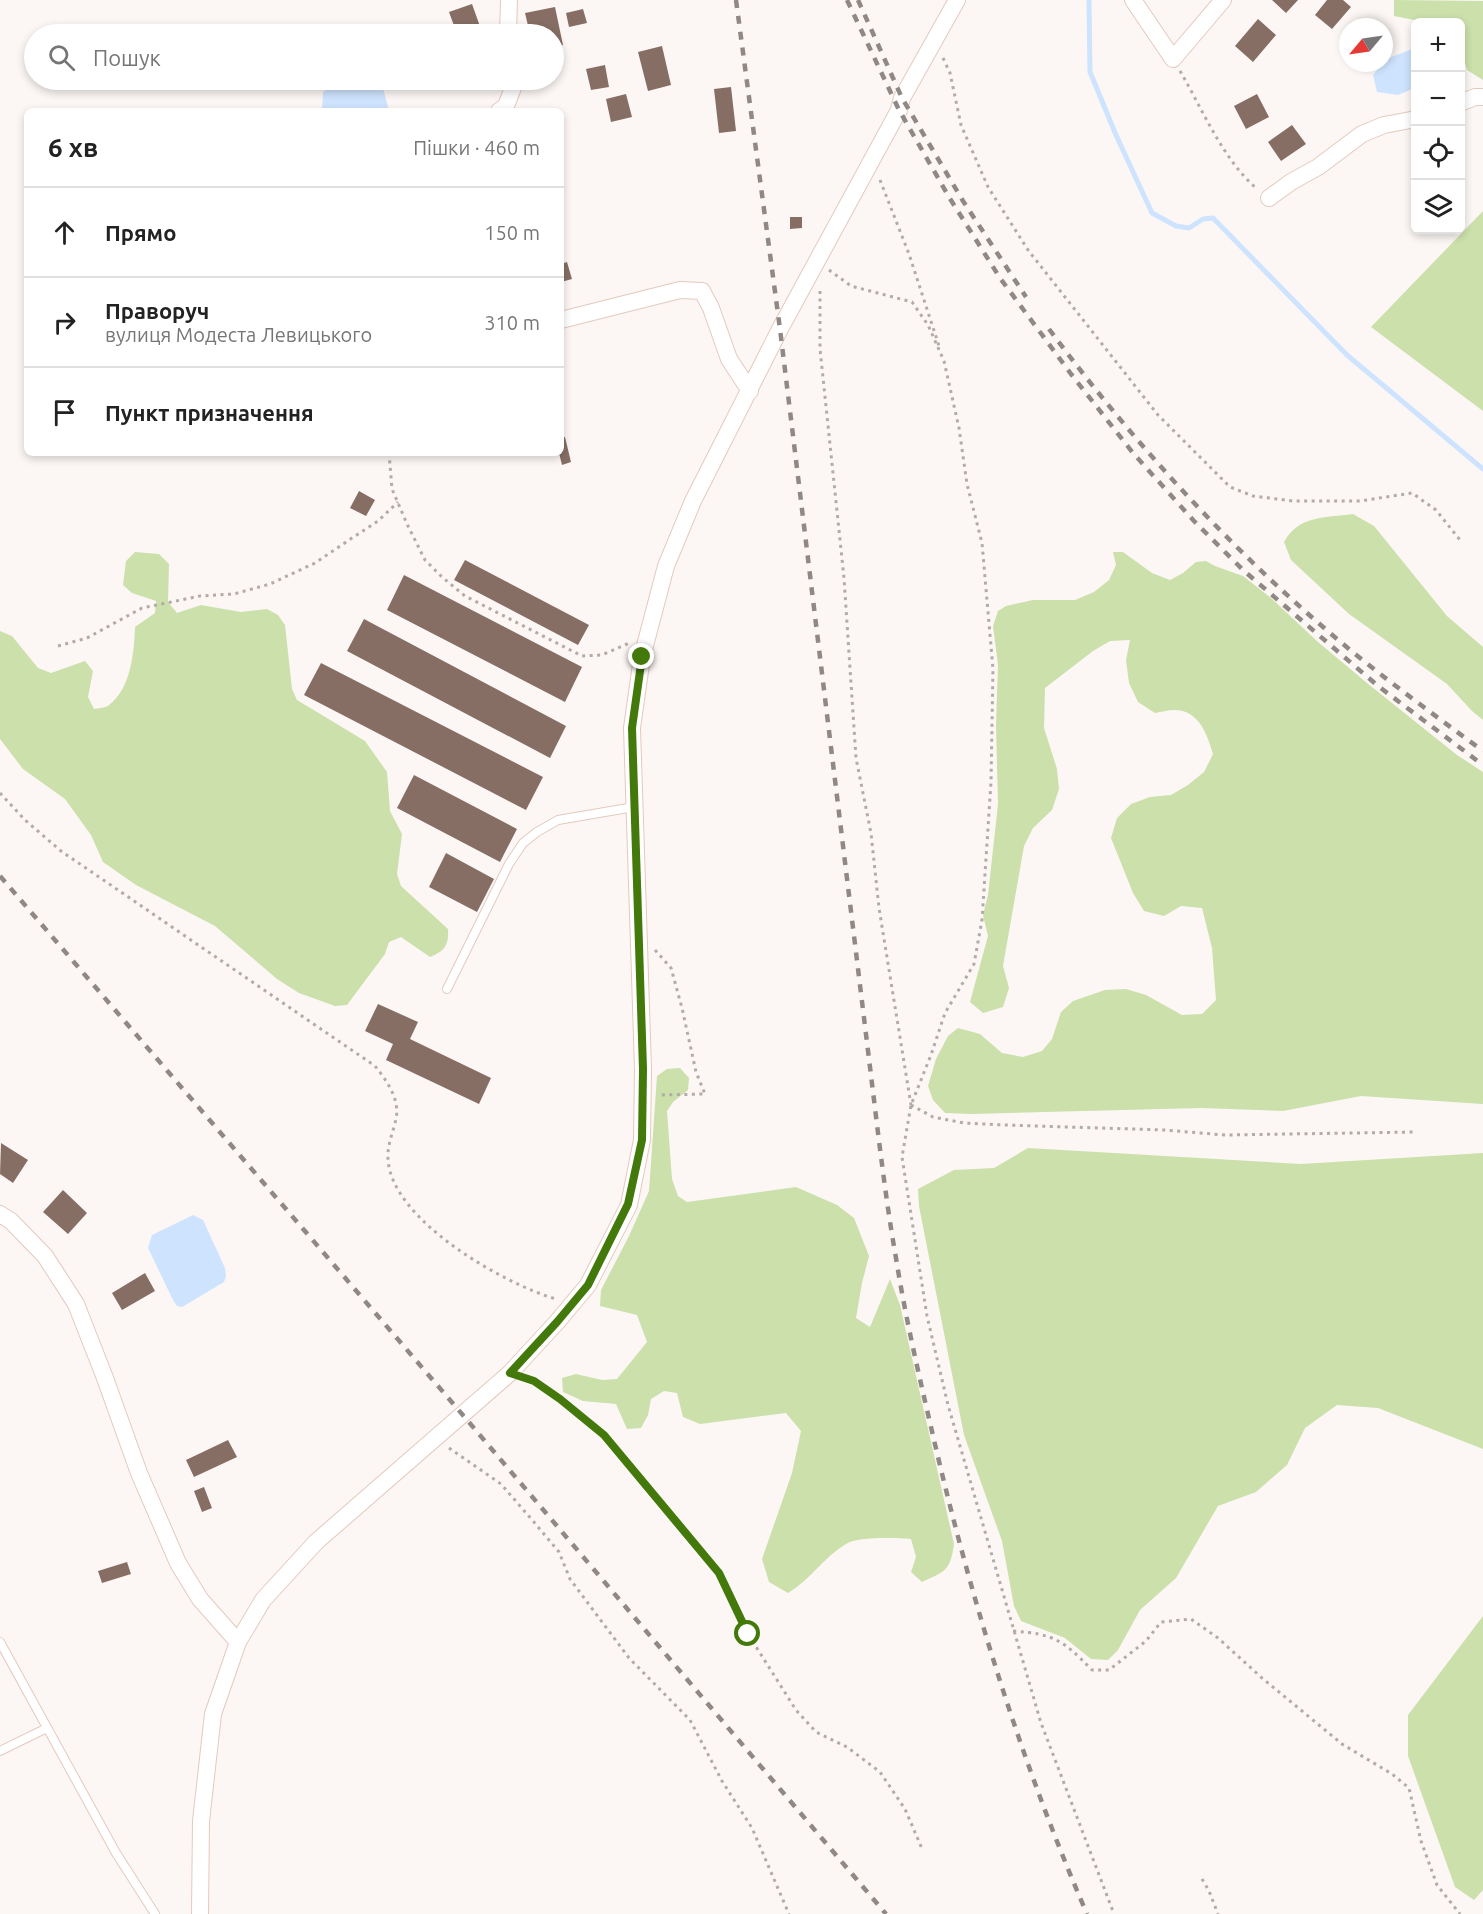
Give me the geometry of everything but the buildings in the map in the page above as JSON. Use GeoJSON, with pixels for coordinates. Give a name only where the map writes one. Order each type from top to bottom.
{"type":"FeatureCollection","features":[{"type":"Feature","properties":{"kind":"street"},"geometry":{"type":"LineString","coordinates":[[508,24],[509,0]]}},
{"type":"Feature","properties":{"kind":"street"},"geometry":{"type":"LineString","coordinates":[[200,1914],[201,1821],[213,1714],[238,1642],[264,1600],[316,1542],[510,1373],[572,1304],[588,1285],[628,1204],[642,1140],[632,728],[642,657],[666,566],[693,501],[780,329],[899,110],[902,98],[957,0]]}},
{"type":"Feature","properties":{"kind":"street"},"geometry":{"type":"LineString","coordinates":[[1133,0],[1173,59],[1223,0]]}},
{"type":"Feature","properties":{"kind":"street"},"geometry":{"type":"LineString","coordinates":[[503,108],[512,90]]}},
{"type":"Feature","properties":{"kind":"street"},"geometry":{"type":"LineString","coordinates":[[1465,101],[1483,97]]}},
{"type":"Feature","properties":{"kind":"street"},"geometry":{"type":"LineString","coordinates":[[1269,198],[1318,167],[1362,134],[1384,125],[1411,120]]}},
{"type":"Feature","properties":{"kind":"street"},"geometry":{"type":"LineString","coordinates":[[564,319],[680,290],[702,291],[711,308],[729,359],[750,391]]}},
{"type":"Feature","properties":{"kind":"street"},"geometry":{"type":"LineString","coordinates":[[0,1214],[45,1256],[76,1304],[139,1473],[178,1563],[200,1599],[238,1642]]}},
{"type":"Feature","properties":{"kind":"lane"},"geometry":{"type":"LineString","coordinates":[[447,989],[509,864],[523,843],[558,820],[634,807]]}},
{"type":"Feature","properties":{"kind":"lane"},"geometry":{"type":"LineString","coordinates":[[0,1642],[116,1853],[155,1914]]}},
{"type":"Feature","properties":{"kind":"lane"},"geometry":{"type":"LineString","coordinates":[[0,1750],[47,1728]]}},
{"type":"Feature","properties":{"kind":"path"},"geometry":{"type":"LineString","coordinates":[[935,40],[950,73],[962,125],[988,187],[1028,250],[1158,415],[1230,487],[1253,496],[1293,501],[1360,501],[1412,493],[1436,510],[1460,540]]}},
{"type":"Feature","properties":{"kind":"path"},"geometry":{"type":"LineString","coordinates":[[1173,59],[1229,158],[1241,174],[1269,198]]}},
{"type":"Feature","properties":{"kind":"path"},"geometry":{"type":"LineString","coordinates":[[871,159],[897,221],[945,361],[967,484],[982,543],[993,669],[991,782],[982,920],[974,964],[945,1013],[911,1105],[902,1157],[927,1316],[948,1405],[1041,1723],[1114,1914]]}},
{"type":"Feature","properties":{"kind":"path"},"geometry":{"type":"LineString","coordinates":[[820,256],[829,271],[851,286],[912,302],[928,324],[945,361]]}},
{"type":"Feature","properties":{"kind":"path"},"geometry":{"type":"LineString","coordinates":[[820,291],[820,349],[844,578],[856,758],[871,833],[879,908],[911,1105]]}},
{"type":"Feature","properties":{"kind":"path"},"geometry":{"type":"LineString","coordinates":[[389,456],[392,489],[425,560],[465,596],[582,656],[602,655],[630,642],[646,642]]}},
{"type":"Feature","properties":{"kind":"path"},"geometry":{"type":"LineString","coordinates":[[58,646],[87,638],[142,608],[200,596],[234,594],[270,585],[315,563],[378,520],[398,502]]}},
{"type":"Feature","properties":{"kind":"path"},"geometry":{"type":"LineString","coordinates":[[0,793],[25,820],[61,851],[375,1066],[389,1083],[395,1100],[397,1117],[388,1144],[387,1161],[394,1182],[407,1204],[439,1235],[478,1262],[536,1293],[572,1304]]}},
{"type":"Feature","properties":{"kind":"path"},"geometry":{"type":"LineString","coordinates":[[638,930],[671,968],[696,1072],[705,1094],[679,1093],[642,1096]]}},
{"type":"Feature","properties":{"kind":"path"},"geometry":{"type":"LineString","coordinates":[[911,1105],[933,1117],[964,1123],[1153,1129],[1225,1135],[1417,1132]]}},
{"type":"Feature","properties":{"kind":"path"},"geometry":{"type":"LineString","coordinates":[[510,1373],[534,1381],[604,1435],[719,1573],[748,1634],[796,1710],[816,1732],[848,1747],[880,1772],[905,1809],[923,1851]]}},
{"type":"Feature","properties":{"kind":"path"},"geometry":{"type":"LineString","coordinates":[[436,1436],[451,1450],[501,1484],[559,1552],[570,1579],[628,1658],[690,1720],[722,1781],[752,1828],[789,1914]]}},
{"type":"Feature","properties":{"kind":"path"},"geometry":{"type":"LineString","coordinates":[[1013,1631],[1040,1633],[1062,1641],[1092,1670],[1109,1670],[1146,1641],[1161,1622],[1191,1619],[1218,1638],[1262,1678],[1342,1744],[1392,1774],[1408,1788],[1421,1841],[1437,1885],[1460,1914]]}},
{"type":"Feature","properties":{"kind":"path"},"geometry":{"type":"LineString","coordinates":[[1202,1879],[1218,1914]]}},
{"type":"Feature","properties":{"kind":"green space"},"geometry":{"type":"Polygon","coordinates":[[[1394,0],[1483,1],[1483,80],[1467,70],[1465,63],[1465,18],[1411,19],[1394,16],[1394,0]]]}},
{"type":"Feature","properties":{"kind":"green space"},"geometry":{"type":"Polygon","coordinates":[[[1483,211],[1483,411],[1371,327],[1461,234],[1465,234],[1465,230],[1483,211]]]}},
{"type":"Feature","properties":{"kind":"green space"},"geometry":{"type":"Polygon","coordinates":[[[1353,514],[1374,526],[1447,616],[1483,647],[1483,720],[1447,684],[1349,614],[1291,560],[1284,542],[1297,527],[1314,519],[1353,514]]]}},
{"type":"Feature","properties":{"kind":"green space"},"geometry":{"type":"Polygon","coordinates":[[[135,552],[159,554],[169,564],[168,602],[177,613],[201,605],[241,612],[267,609],[278,615],[285,625],[292,689],[297,700],[365,741],[387,772],[390,811],[402,834],[397,874],[401,886],[448,929],[447,943],[439,952],[430,957],[401,937],[389,942],[385,954],[347,1005],[335,1006],[299,993],[277,979],[215,926],[136,885],[103,862],[91,835],[65,799],[23,769],[0,739],[0,631],[12,636],[38,668],[51,673],[85,661],[93,671],[88,697],[94,709],[108,706],[116,699],[130,670],[135,627],[155,613],[156,601],[132,593],[123,585],[126,561],[135,552]]]}},
{"type":"Feature","properties":{"kind":"green space"},"geometry":{"type":"Polygon","coordinates":[[[1113,552],[1123,552],[1152,573],[1170,580],[1196,562],[1206,561],[1243,576],[1367,683],[1457,755],[1483,772],[1483,1104],[1361,1096],[1283,1111],[1201,1108],[972,1114],[945,1113],[933,1100],[928,1086],[936,1059],[948,1036],[958,1028],[980,1034],[1002,1053],[1023,1057],[1042,1051],[1052,1039],[1061,1012],[1073,1001],[1105,990],[1126,989],[1146,995],[1182,1015],[1202,1014],[1216,1000],[1212,948],[1202,908],[1181,906],[1164,916],[1144,911],[1133,893],[1111,838],[1117,818],[1131,804],[1150,797],[1171,795],[1188,785],[1204,772],[1213,754],[1205,731],[1190,714],[1174,710],[1155,713],[1138,702],[1129,683],[1126,660],[1130,640],[1110,641],[1093,651],[1045,688],[1044,728],[1057,769],[1059,789],[1052,810],[1033,828],[1024,846],[1003,966],[1009,988],[1003,1007],[983,1013],[970,1002],[988,936],[983,915],[988,895],[998,804],[996,725],[998,665],[993,626],[998,611],[1006,606],[1033,600],[1075,600],[1094,592],[1109,580],[1116,565],[1113,552]]]}},
{"type":"Feature","properties":{"kind":"green space"},"geometry":{"type":"Polygon","coordinates":[[[680,1068],[689,1078],[688,1090],[673,1102],[667,1111],[672,1179],[678,1196],[687,1202],[796,1187],[837,1205],[854,1218],[869,1256],[856,1318],[870,1327],[890,1279],[900,1305],[954,1544],[951,1560],[946,1569],[937,1575],[922,1582],[911,1572],[916,1557],[911,1539],[868,1539],[852,1541],[838,1549],[788,1593],[769,1582],[762,1559],[792,1473],[801,1431],[786,1413],[700,1424],[683,1417],[677,1393],[664,1391],[651,1399],[648,1415],[641,1428],[627,1429],[616,1404],[583,1401],[563,1392],[562,1378],[576,1374],[602,1380],[617,1379],[647,1342],[637,1315],[600,1306],[601,1290],[649,1191],[657,1076],[667,1069],[680,1068]]]}},
{"type":"Feature","properties":{"kind":"green space"},"geometry":{"type":"Polygon","coordinates":[[[1028,1148],[1301,1164],[1483,1153],[1483,1449],[1378,1408],[1337,1405],[1305,1428],[1287,1465],[1256,1492],[1218,1506],[1176,1578],[1140,1610],[1118,1650],[1108,1660],[1091,1659],[1065,1638],[1021,1621],[1014,1606],[1002,1541],[964,1435],[919,1206],[918,1189],[954,1170],[994,1168],[1028,1148]]]}},
{"type":"Feature","properties":{"kind":"green space"},"geometry":{"type":"Polygon","coordinates":[[[1483,1616],[1483,1890],[1474,1900],[1455,1887],[1408,1756],[1408,1715],[1483,1616]]]}},
{"type":"Feature","properties":{"kind":"water"},"geometry":{"type":"Polygon","coordinates":[[[1411,50],[1411,90],[1398,95],[1377,92],[1373,75],[1375,72],[1393,72],[1393,56],[1411,50]]]}},
{"type":"Feature","properties":{"kind":"water"},"geometry":{"type":"Polygon","coordinates":[[[326,90],[384,90],[388,108],[322,108],[323,92],[326,90]]]}},
{"type":"Feature","properties":{"kind":"water"},"geometry":{"type":"Polygon","coordinates":[[[193,1215],[203,1220],[225,1268],[226,1276],[224,1282],[182,1307],[177,1306],[173,1300],[148,1248],[152,1235],[193,1215]]]}},
{"type":"Feature","properties":{"kind":"waterway"},"geometry":{"type":"LineString","coordinates":[[1089,0],[1090,72],[1152,213],[1176,226],[1189,228],[1203,219],[1213,218],[1347,355],[1483,469]]}},
{"type":"Feature","properties":{"kind":"railway"},"geometry":{"type":"LineString","coordinates":[[736,0],[780,329],[881,1156],[903,1301],[946,1489],[979,1613],[1039,1795],[1087,1914]]}},
{"type":"Feature","properties":{"kind":"railway"},"geometry":{"type":"LineString","coordinates":[[847,0],[899,110],[949,197],[1000,278],[1133,453],[1194,521],[1243,570],[1378,686],[1483,765]]}},
{"type":"Feature","properties":{"kind":"railway"},"geometry":{"type":"LineString","coordinates":[[858,0],[902,98],[963,201],[1026,297]]}},
{"type":"Feature","properties":{"kind":"railway"},"geometry":{"type":"LineString","coordinates":[[1049,329],[1119,418],[1233,544],[1316,621],[1360,658],[1483,751]]}},
{"type":"Feature","properties":{"kind":"railway"},"geometry":{"type":"LineString","coordinates":[[0,876],[462,1414],[886,1914]]}},
{"type":"Feature","properties":{"kind":"route"},"geometry":{"type":"LineString","coordinates":[[642,657],[632,728],[643,1069],[642,1140],[628,1204],[588,1285],[510,1373],[534,1381],[604,1435],[719,1573],[748,1634]]}}]}
